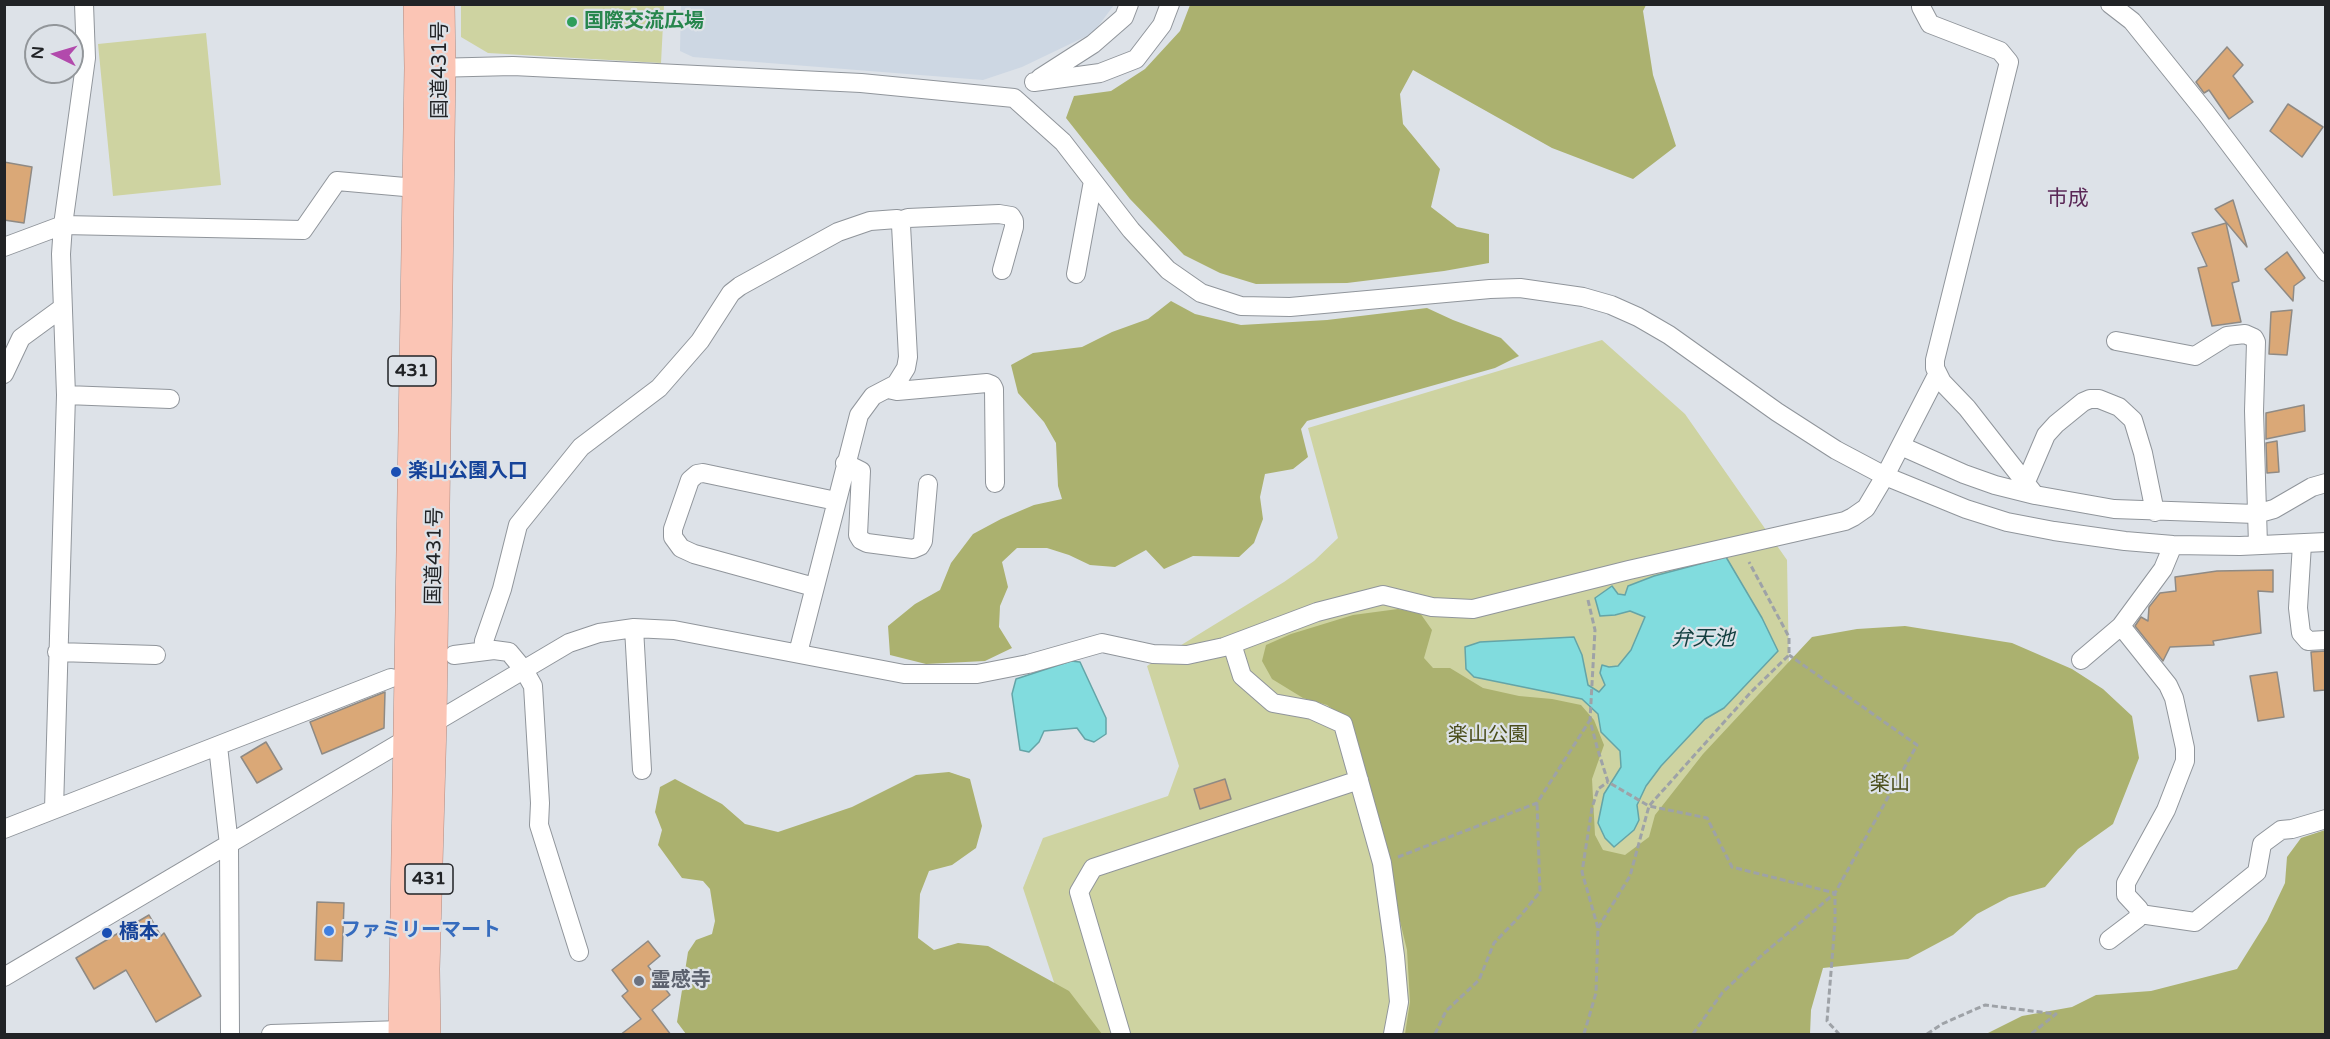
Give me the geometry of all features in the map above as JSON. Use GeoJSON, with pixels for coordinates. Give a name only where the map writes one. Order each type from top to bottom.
{"type":"FeatureCollection","features":[{"type":"Feature","properties":{"kind":"highway","name":"国道431号"},"geometry":{"type":"LineString","coordinates":[[410,1033],[426,969],[433,723],[430,68],[417,4]]}},
{"type":"Feature","properties":{"kind":"highway","name":"国道431号"},"geometry":{"type":"LineString","coordinates":[[410,1033],[408,738],[416,188],[430,68],[441,4]]}},
{"type":"Feature","properties":{"kind":"street"},"geometry":{"type":"LineString","coordinates":[[54,809],[66,396],[62,308],[63,225],[86,58],[84,4]]}},
{"type":"Feature","properties":{"kind":"street"},"geometry":{"type":"LineString","coordinates":[[1014,98],[1034,82],[1093,44],[1124,17],[1129,4]]}},
{"type":"Feature","properties":{"kind":"street"},"geometry":{"type":"LineString","coordinates":[[1034,82],[1100,73],[1136,58],[1162,25],[1170,4]]}},
{"type":"Feature","properties":{"kind":"street"},"geometry":{"type":"LineString","coordinates":[[1922,4],[1930,24],[2000,51],[2009,62],[1935,360],[1937,375],[1967,408],[2030,489]]}},
{"type":"Feature","properties":{"kind":"street"},"geometry":{"type":"LineString","coordinates":[[2110,4],[2132,21],[2206,113],[2325,272]]}},
{"type":"Feature","properties":{"kind":"street"},"geometry":{"type":"LineString","coordinates":[[430,68],[513,66],[861,82],[1014,98],[1063,142],[1131,230],[1168,270],[1201,293],[1241,306],[1281,307],[1520,288],[1583,297],[1611,305],[1669,334],[1810,434],[1885,476],[1966,509],[2007,522],[2094,537],[2173,545],[2325,542]]}},
{"type":"Feature","properties":{"kind":"street"},"geometry":{"type":"LineString","coordinates":[[4,247],[63,225],[303,230],[337,181],[416,188]]}},
{"type":"Feature","properties":{"kind":"street"},"geometry":{"type":"LineString","coordinates":[[1076,274],[1093,181]]}},
{"type":"Feature","properties":{"kind":"street"},"geometry":{"type":"LineString","coordinates":[[483,651],[518,525],[581,447],[666,380],[700,341],[731,293],[740,286],[838,232],[856,224],[884,218],[899,221],[908,218],[988,214],[1011,216],[1014,227],[1002,270]]}},
{"type":"Feature","properties":{"kind":"street"},"geometry":{"type":"LineString","coordinates":[[798,653],[859,415],[873,396],[896,384],[906,368],[908,357],[899,221]]}},
{"type":"Feature","properties":{"kind":"street"},"geometry":{"type":"LineString","coordinates":[[4,346],[21,338],[62,308]]}},
{"type":"Feature","properties":{"kind":"street"},"geometry":{"type":"LineString","coordinates":[[2116,341],[2188,356],[2200,354],[2218,340],[2228,336],[2250,335],[2256,342],[2254,411],[2258,545]]}},
{"type":"Feature","properties":{"kind":"street"},"geometry":{"type":"LineString","coordinates":[[4,374],[21,338]]}},
{"type":"Feature","properties":{"kind":"street"},"geometry":{"type":"LineString","coordinates":[[4,977],[524,669],[569,643],[599,633],[634,628],[675,630],[904,674],[977,674],[1028,664],[1102,643],[1153,654],[1187,655],[1232,644],[1317,612],[1383,595],[1432,606],[1473,609],[1740,543],[1845,521],[1853,517],[1866,508],[1885,476],[1937,375]]}},
{"type":"Feature","properties":{"kind":"street"},"geometry":{"type":"LineString","coordinates":[[888,389],[897,391],[987,382],[992,385],[994,389],[995,483]]}},
{"type":"Feature","properties":{"kind":"street"},"geometry":{"type":"LineString","coordinates":[[66,396],[170,399]]}},
{"type":"Feature","properties":{"kind":"street"},"geometry":{"type":"LineString","coordinates":[[2030,489],[2046,435],[2084,402],[2099,399],[2119,407],[2133,420],[2143,453],[2155,512]]}},
{"type":"Feature","properties":{"kind":"street"},"geometry":{"type":"LineString","coordinates":[[1900,446],[1964,474],[2114,509],[2256,514],[2274,509],[2312,487],[2325,483]]}},
{"type":"Feature","properties":{"kind":"street"},"geometry":{"type":"LineString","coordinates":[[845,463],[861,471],[858,535],[867,543],[913,549],[920,546],[923,541],[928,484]]}},
{"type":"Feature","properties":{"kind":"street"},"geometry":{"type":"LineString","coordinates":[[814,587],[694,554],[681,548],[673,537],[673,529],[690,480],[697,474],[703,473],[836,501]]}},
{"type":"Feature","properties":{"kind":"street"},"geometry":{"type":"LineString","coordinates":[[2302,544],[2298,608],[2301,633],[2308,641],[2325,640]]}},
{"type":"Feature","properties":{"kind":"street"},"geometry":{"type":"LineString","coordinates":[[2081,660],[2121,626],[2163,568],[2173,545]]}},
{"type":"Feature","properties":{"kind":"street"},"geometry":{"type":"LineString","coordinates":[[2109,940],[2140,914],[2139,909],[2126,895],[2126,883],[2166,810],[2185,761],[2185,748],[2174,698],[2168,685],[2121,626]]}},
{"type":"Feature","properties":{"kind":"street"},"geometry":{"type":"LineString","coordinates":[[634,628],[642,770]]}},
{"type":"Feature","properties":{"kind":"street"},"geometry":{"type":"LineString","coordinates":[[1232,644],[1242,676],[1273,703],[1312,710],[1343,724],[1382,863],[1399,1002],[1394,1035]]}},
{"type":"Feature","properties":{"kind":"street"},"geometry":{"type":"LineString","coordinates":[[454,655],[483,651],[509,652],[524,669],[533,686],[540,803],[539,825],[579,952]]}},
{"type":"Feature","properties":{"kind":"street"},"geometry":{"type":"LineString","coordinates":[[57,652],[156,655]]}},
{"type":"Feature","properties":{"kind":"street"},"geometry":{"type":"LineString","coordinates":[[4,829],[391,678]]}},
{"type":"Feature","properties":{"kind":"street"},"geometry":{"type":"LineString","coordinates":[[218,746],[229,845],[230,1035]]}},
{"type":"Feature","properties":{"kind":"street"},"geometry":{"type":"LineString","coordinates":[[1121,1035],[1078,892],[1093,868],[1359,780]]}},
{"type":"Feature","properties":{"kind":"street"},"geometry":{"type":"LineString","coordinates":[[2140,914],[2195,922],[2257,872],[2262,844],[2282,830],[2325,819]]}},
{"type":"Feature","properties":{"kind":"street"},"geometry":{"type":"LineString","coordinates":[[271,1035],[410,1033]]}},
{"type":"Feature","properties":{"kind":"path"},"geometry":{"type":"LineString","coordinates":[[1598,928],[1630,876],[1649,806],[1751,692],[1789,655],[1789,637],[1740,543]]}},
{"type":"Feature","properties":{"kind":"path"},"geometry":{"type":"LineString","coordinates":[[1589,580],[1587,598],[1595,630],[1590,720],[1608,782],[1649,806],[1707,818],[1732,867],[1835,893]]}},
{"type":"Feature","properties":{"kind":"path"},"geometry":{"type":"LineString","coordinates":[[1692,1035],[1722,993],[1761,956],[1835,893],[1917,745],[1789,655]]}},
{"type":"Feature","properties":{"kind":"path"},"geometry":{"type":"LineString","coordinates":[[1435,1035],[1446,1011],[1479,980],[1494,943],[1540,892],[1537,803],[1590,720]]}},
{"type":"Feature","properties":{"kind":"path"},"geometry":{"type":"LineString","coordinates":[[1584,1035],[1596,993],[1598,928],[1582,872],[1592,808],[1598,789],[1608,782]]}},
{"type":"Feature","properties":{"kind":"path"},"geometry":{"type":"LineString","coordinates":[[1382,863],[1537,803]]}},
{"type":"Feature","properties":{"kind":"path"},"geometry":{"type":"LineString","coordinates":[[1835,893],[1835,923],[1827,1021],[1839,1035]]}},
{"type":"Feature","properties":{"kind":"path"},"geometry":{"type":"LineString","coordinates":[[1928,1035],[1942,1024],[1984,1005],[2056,1014],[2031,1035]]}},
{"type":"Feature","properties":{"kind":"shaded area"},"geometry":{"type":"Polygon","coordinates":[[[681,5],[1114,5],[1093,33],[1022,67],[983,80],[693,57],[680,51],[681,5]]]}},
{"type":"Feature","properties":{"kind":"green space","name":"国際交流広場"},"geometry":{"type":"Polygon","coordinates":[[[461,5],[664,5],[661,63],[488,53],[461,37],[461,5]]]}},
{"type":"Feature","properties":{"kind":"green space"},"geometry":{"type":"Polygon","coordinates":[[[1190,5],[1646,5],[1643,11],[1653,75],[1676,146],[1633,179],[1552,148],[1413,70],[1400,94],[1403,124],[1440,169],[1431,207],[1457,227],[1489,234],[1489,263],[1347,283],[1256,284],[1220,273],[1184,255],[1130,199],[1066,118],[1074,96],[1111,91],[1145,69],[1180,31],[1190,5]]]}},
{"type":"Feature","properties":{"kind":"green space"},"geometry":{"type":"Polygon","coordinates":[[[206,33],[221,185],[113,196],[98,44],[206,33]]]}},
{"type":"Feature","properties":{"kind":"green space"},"geometry":{"type":"Polygon","coordinates":[[[1171,301],[1195,314],[1241,325],[1327,320],[1427,308],[1501,338],[1519,356],[1495,368],[1307,421],[1301,429],[1308,457],[1293,469],[1265,474],[1260,497],[1263,519],[1254,543],[1239,557],[1193,556],[1164,569],[1146,550],[1115,567],[1090,565],[1047,548],[1017,548],[1002,562],[1008,587],[1000,606],[999,627],[1012,648],[985,661],[926,664],[890,655],[888,626],[915,604],[940,590],[951,563],[973,534],[1034,505],[1062,499],[1058,486],[1056,443],[1044,422],[1018,393],[1011,365],[1033,353],[1082,347],[1112,332],[1148,319],[1171,301]]]}},
{"type":"Feature","properties":{"kind":"green space","name":"楽山公園"},"geometry":{"type":"Polygon","coordinates":[[[1602,340],[1685,414],[1787,560],[1790,723],[1498,1034],[1071,1034],[1023,888],[1043,838],[1168,796],[1179,766],[1147,666],[1284,582],[1314,561],[1338,538],[1308,428],[1602,340]]]}},
{"type":"Feature","properties":{"kind":"green space","name":"楽山"},"geometry":{"type":"Polygon","coordinates":[[[1398,609],[1420,613],[1432,630],[1424,658],[1433,668],[1450,668],[1483,688],[1581,705],[1594,720],[1604,745],[1592,779],[1595,835],[1603,850],[1625,855],[1649,837],[1655,815],[1703,754],[1812,637],[1857,629],[1905,626],[2012,643],[2072,669],[2103,689],[2132,716],[2139,758],[2113,824],[2078,849],[2045,887],[2009,897],[1977,914],[1953,935],[1908,959],[1823,968],[1811,1010],[1810,1034],[1405,1034],[1410,1002],[1407,950],[1352,723],[1327,705],[1303,698],[1272,679],[1262,661],[1266,645],[1291,634],[1353,615],[1398,609]]]}},
{"type":"Feature","properties":{"kind":"green space"},"geometry":{"type":"Polygon","coordinates":[[[949,772],[970,779],[982,826],[976,848],[952,865],[929,871],[920,894],[918,938],[934,950],[958,943],[988,946],[1069,991],[1102,1034],[686,1034],[677,1022],[688,952],[696,940],[712,934],[715,921],[710,889],[703,881],[682,878],[658,845],[662,830],[655,812],[660,787],[675,779],[722,804],[745,824],[778,832],[852,807],[916,775],[949,772]]]}},
{"type":"Feature","properties":{"kind":"green space"},"geometry":{"type":"Polygon","coordinates":[[[2325,830],[2325,1034],[1986,1034],[2022,1016],[2072,1007],[2096,995],[2151,991],[2237,969],[2267,921],[2285,883],[2287,857],[2301,838],[2325,830]]]}},
{"type":"Feature","properties":{"kind":"water","name":"弁天池"},"geometry":{"type":"Polygon","coordinates":[[[1726,557],[1762,618],[1778,651],[1724,708],[1705,719],[1661,766],[1646,786],[1637,805],[1639,820],[1634,830],[1614,847],[1605,838],[1598,823],[1604,794],[1621,767],[1620,751],[1601,732],[1598,714],[1582,699],[1474,677],[1466,669],[1465,647],[1480,642],[1574,637],[1582,655],[1588,685],[1599,692],[1605,685],[1600,673],[1602,665],[1618,666],[1631,650],[1645,617],[1630,611],[1600,616],[1595,598],[1612,586],[1618,594],[1625,595],[1628,586],[1654,576],[1726,557]]]}},
{"type":"Feature","properties":{"kind":"water"},"geometry":{"type":"Polygon","coordinates":[[[1071,661],[1080,662],[1106,718],[1106,734],[1094,742],[1085,739],[1077,728],[1044,731],[1039,742],[1029,752],[1020,750],[1012,694],[1016,679],[1071,661]]]}},
{"type":"Feature","properties":{"kind":"building"},"geometry":{"type":"Polygon","coordinates":[[[2227,47],[2243,65],[2233,76],[2253,102],[2229,119],[2209,90],[2204,93],[2196,82],[2227,47]]]}},
{"type":"Feature","properties":{"kind":"building"},"geometry":{"type":"Polygon","coordinates":[[[2288,104],[2323,127],[2302,157],[2270,131],[2288,104]]]}},
{"type":"Feature","properties":{"kind":"building"},"geometry":{"type":"Polygon","coordinates":[[[4,162],[32,167],[24,223],[4,220],[4,162]]]}},
{"type":"Feature","properties":{"kind":"building"},"geometry":{"type":"Polygon","coordinates":[[[2233,200],[2247,247],[2215,209],[2233,200]]]}},
{"type":"Feature","properties":{"kind":"building"},"geometry":{"type":"Polygon","coordinates":[[[2226,223],[2239,281],[2232,283],[2241,322],[2212,326],[2198,268],[2207,266],[2192,233],[2226,223]]]}},
{"type":"Feature","properties":{"kind":"building"},"geometry":{"type":"Polygon","coordinates":[[[2287,252],[2305,278],[2294,286],[2293,301],[2265,269],[2287,252]]]}},
{"type":"Feature","properties":{"kind":"building"},"geometry":{"type":"Polygon","coordinates":[[[2292,310],[2287,355],[2269,354],[2271,312],[2292,310]]]}},
{"type":"Feature","properties":{"kind":"building"},"geometry":{"type":"Polygon","coordinates":[[[2304,405],[2305,431],[2266,439],[2266,413],[2304,405]]]}},
{"type":"Feature","properties":{"kind":"building"},"geometry":{"type":"Polygon","coordinates":[[[2277,441],[2279,472],[2267,473],[2266,443],[2277,441]]]}},
{"type":"Feature","properties":{"kind":"building"},"geometry":{"type":"Polygon","coordinates":[[[2273,570],[2273,592],[2258,591],[2261,633],[2213,641],[2214,645],[2170,647],[2163,661],[2135,626],[2141,617],[2148,621],[2149,607],[2160,593],[2176,591],[2175,577],[2217,571],[2273,570]]]}},
{"type":"Feature","properties":{"kind":"building"},"geometry":{"type":"Polygon","coordinates":[[[2325,651],[2325,690],[2314,691],[2311,652],[2325,651]]]}},
{"type":"Feature","properties":{"kind":"building"},"geometry":{"type":"Polygon","coordinates":[[[2277,672],[2284,717],[2258,721],[2250,676],[2277,672]]]}},
{"type":"Feature","properties":{"kind":"building"},"geometry":{"type":"Polygon","coordinates":[[[385,692],[384,728],[322,754],[310,722],[385,692]]]}},
{"type":"Feature","properties":{"kind":"building"},"geometry":{"type":"Polygon","coordinates":[[[266,742],[282,769],[257,783],[241,757],[266,742]]]}},
{"type":"Feature","properties":{"kind":"building"},"geometry":{"type":"Polygon","coordinates":[[[1225,779],[1231,799],[1200,809],[1194,789],[1225,779]]]}},
{"type":"Feature","properties":{"kind":"building","name":"ファミリーマート"},"geometry":{"type":"Polygon","coordinates":[[[317,902],[344,903],[342,961],[315,960],[317,902]]]}},
{"type":"Feature","properties":{"kind":"building"},"geometry":{"type":"Polygon","coordinates":[[[149,915],[161,936],[164,933],[201,996],[156,1022],[126,970],[94,989],[76,958],[149,915]]]}},
{"type":"Feature","properties":{"kind":"building","name":"霊感寺"},"geometry":{"type":"Polygon","coordinates":[[[648,941],[660,956],[648,966],[670,995],[652,1010],[671,1035],[620,1035],[641,1019],[622,996],[628,991],[612,970],[648,941]]]}},
{"type":"Feature","properties":{"kind":"place","name":"国際交流広場"},"geometry":{"type":"Point","coordinates":[572,22]}},
{"type":"Feature","properties":{"kind":"place","name":"楽山公園入口"},"geometry":{"type":"Point","coordinates":[396,472]}},
{"type":"Feature","properties":{"kind":"place","name":"ファミリーマート"},"geometry":{"type":"Point","coordinates":[329,931]}},
{"type":"Feature","properties":{"kind":"place","name":"橋本"},"geometry":{"type":"Point","coordinates":[107,933]}},
{"type":"Feature","properties":{"kind":"place","name":"霊感寺"},"geometry":{"type":"Point","coordinates":[639,981]}},
{"type":"Feature","properties":{"kind":"district","name":"市成"},"geometry":{"type":"Point","coordinates":[2068,199]}}]}
